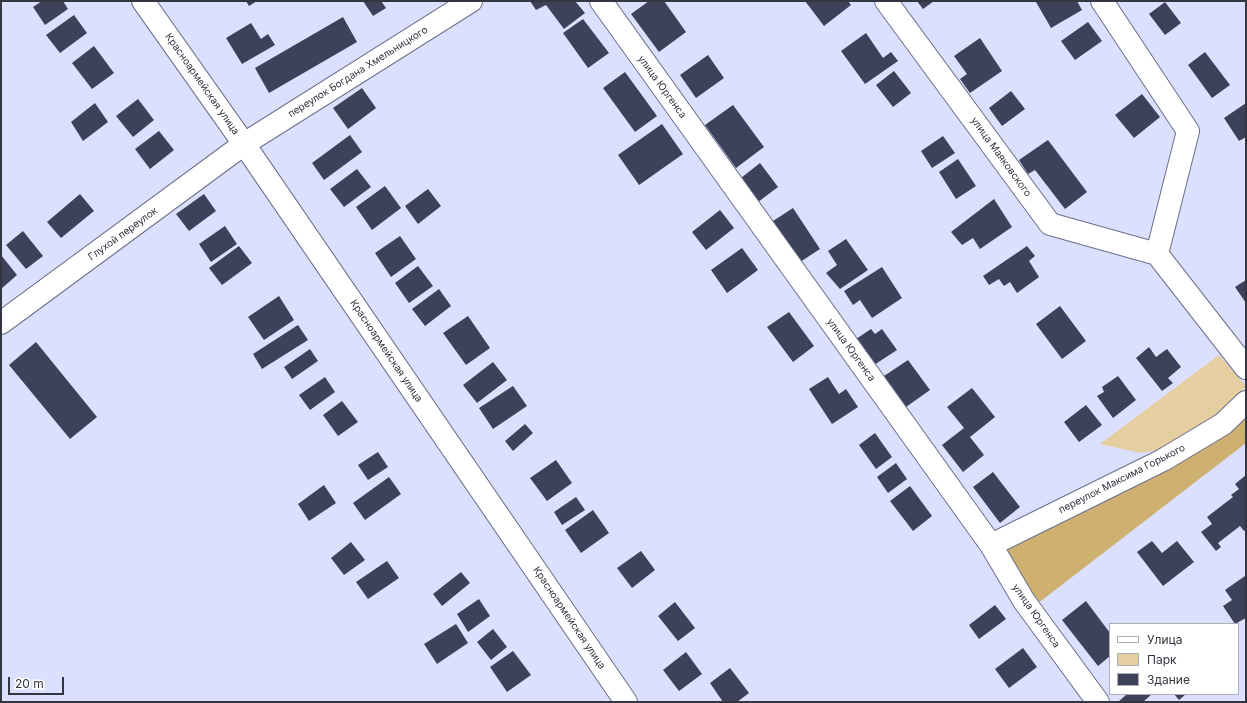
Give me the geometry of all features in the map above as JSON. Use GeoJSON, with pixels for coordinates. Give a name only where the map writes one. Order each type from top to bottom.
{"type":"FeatureCollection","features":[{"type":"Feature","properties":{"kind":"street","name":"Красноармейская улица"},"geometry":{"type":"LineString","coordinates":[[143,1],[244,144],[626,702]]}},
{"type":"Feature","properties":{"kind":"street","name":"переулок Богдана Хмельницкого"},"geometry":{"type":"LineString","coordinates":[[244,144],[471,1]]}},
{"type":"Feature","properties":{"kind":"street","name":"улица Юргенса"},"geometry":{"type":"LineString","coordinates":[[601,1],[991,545],[1024,601],[1098,702]]}},
{"type":"Feature","properties":{"kind":"street","name":"улица Маяковского"},"geometry":{"type":"LineString","coordinates":[[886,1],[1050,224],[1157,254]]}},
{"type":"Feature","properties":{"kind":"street"},"geometry":{"type":"LineString","coordinates":[[1102,1],[1188,131],[1157,254],[1246,368]]}},
{"type":"Feature","properties":{"kind":"street","name":"Глухой переулок"},"geometry":{"type":"LineString","coordinates":[[1,323],[244,144]]}},
{"type":"Feature","properties":{"kind":"street","name":"переулок Максима Горького"},"geometry":{"type":"LineString","coordinates":[[991,545],[1163,460],[1223,424],[1246,402]]}},
{"type":"Feature","properties":{"kind":"green space"},"geometry":{"type":"Polygon","coordinates":[[[1219,355],[1246,386],[1220,418],[1172,447],[1141,453],[1100,444],[1219,355]]]}},
{"type":"Feature","properties":{"kind":"shaded area"},"geometry":{"type":"Polygon","coordinates":[[[1246,410],[1246,443],[1037,604],[998,551],[1246,410]]]}},
{"type":"Feature","properties":{"kind":"building"},"geometry":{"type":"Polygon","coordinates":[[[42,1],[63,1],[68,9],[45,25],[33,7],[42,1]]]}},
{"type":"Feature","properties":{"kind":"building"},"geometry":{"type":"Polygon","coordinates":[[[246,1],[257,1],[249,6],[246,1]]]}},
{"type":"Feature","properties":{"kind":"building"},"geometry":{"type":"Polygon","coordinates":[[[363,1],[381,1],[386,8],[373,16],[363,1]]]}},
{"type":"Feature","properties":{"kind":"building"},"geometry":{"type":"Polygon","coordinates":[[[530,1],[575,1],[585,13],[564,29],[546,5],[536,10],[530,1]]]}},
{"type":"Feature","properties":{"kind":"building"},"geometry":{"type":"Polygon","coordinates":[[[649,1],[664,1],[686,32],[659,52],[631,14],[649,1]]]}},
{"type":"Feature","properties":{"kind":"building"},"geometry":{"type":"Polygon","coordinates":[[[805,1],[848,1],[851,5],[824,26],[805,1]]]}},
{"type":"Feature","properties":{"kind":"building"},"geometry":{"type":"Polygon","coordinates":[[[917,1],[934,1],[923,9],[917,1]]]}},
{"type":"Feature","properties":{"kind":"building"},"geometry":{"type":"Polygon","coordinates":[[[1077,1],[1082,10],[1051,28],[1036,2],[1077,1]]]}},
{"type":"Feature","properties":{"kind":"building"},"geometry":{"type":"Polygon","coordinates":[[[1165,2],[1181,23],[1165,35],[1149,14],[1165,2]]]}},
{"type":"Feature","properties":{"kind":"building"},"geometry":{"type":"Polygon","coordinates":[[[74,15],[87,33],[60,53],[46,35],[74,15]]]}},
{"type":"Feature","properties":{"kind":"building"},"geometry":{"type":"Polygon","coordinates":[[[343,17],[357,42],[269,93],[255,68],[343,17]]]}},
{"type":"Feature","properties":{"kind":"building"},"geometry":{"type":"Polygon","coordinates":[[[583,19],[609,53],[588,68],[563,33],[583,19]]]}},
{"type":"Feature","properties":{"kind":"building"},"geometry":{"type":"Polygon","coordinates":[[[1088,22],[1102,41],[1075,60],[1061,41],[1088,22]]]}},
{"type":"Feature","properties":{"kind":"building"},"geometry":{"type":"Polygon","coordinates":[[[251,23],[261,39],[268,34],[275,45],[242,64],[226,38],[251,23]]]}},
{"type":"Feature","properties":{"kind":"building"},"geometry":{"type":"Polygon","coordinates":[[[866,33],[883,58],[891,52],[898,61],[865,84],[841,51],[866,33]]]}},
{"type":"Feature","properties":{"kind":"building"},"geometry":{"type":"Polygon","coordinates":[[[980,38],[1002,71],[970,93],[960,79],[967,74],[954,56],[980,38]]]}},
{"type":"Feature","properties":{"kind":"building"},"geometry":{"type":"Polygon","coordinates":[[[94,46],[114,73],[92,89],[72,63],[94,46]]]}},
{"type":"Feature","properties":{"kind":"building"},"geometry":{"type":"Polygon","coordinates":[[[1205,52],[1230,85],[1212,98],[1188,65],[1205,52]]]}},
{"type":"Feature","properties":{"kind":"building"},"geometry":{"type":"Polygon","coordinates":[[[708,55],[724,78],[696,98],[680,75],[708,55]]]}},
{"type":"Feature","properties":{"kind":"building"},"geometry":{"type":"Polygon","coordinates":[[[894,71],[911,93],[893,107],[876,85],[894,71]]]}},
{"type":"Feature","properties":{"kind":"building"},"geometry":{"type":"Polygon","coordinates":[[[625,72],[657,116],[635,132],[603,88],[625,72]]]}},
{"type":"Feature","properties":{"kind":"building"},"geometry":{"type":"Polygon","coordinates":[[[362,88],[376,108],[348,129],[333,108],[362,88]]]}},
{"type":"Feature","properties":{"kind":"building"},"geometry":{"type":"Polygon","coordinates":[[[1011,91],[1025,109],[1002,126],[989,108],[1011,91]]]}},
{"type":"Feature","properties":{"kind":"building"},"geometry":{"type":"Polygon","coordinates":[[[1142,94],[1160,117],[1134,138],[1115,115],[1142,94]]]}},
{"type":"Feature","properties":{"kind":"building"},"geometry":{"type":"Polygon","coordinates":[[[138,99],[154,120],[133,137],[116,116],[138,99]]]}},
{"type":"Feature","properties":{"kind":"building"},"geometry":{"type":"Polygon","coordinates":[[[95,103],[108,122],[83,141],[71,122],[95,103]]]}},
{"type":"Feature","properties":{"kind":"building"},"geometry":{"type":"Polygon","coordinates":[[[1246,103],[1246,137],[1239,141],[1224,118],[1246,103]]]}},
{"type":"Feature","properties":{"kind":"building"},"geometry":{"type":"Polygon","coordinates":[[[733,105],[764,147],[736,168],[705,125],[733,105]]]}},
{"type":"Feature","properties":{"kind":"building"},"geometry":{"type":"Polygon","coordinates":[[[662,124],[683,154],[639,185],[618,155],[662,124]]]}},
{"type":"Feature","properties":{"kind":"building"},"geometry":{"type":"Polygon","coordinates":[[[159,131],[174,150],[150,169],[135,149],[159,131]]]}},
{"type":"Feature","properties":{"kind":"building"},"geometry":{"type":"Polygon","coordinates":[[[350,135],[362,152],[324,180],[312,163],[350,135]]]}},
{"type":"Feature","properties":{"kind":"building"},"geometry":{"type":"Polygon","coordinates":[[[943,136],[955,153],[932,168],[921,151],[943,136]]]}},
{"type":"Feature","properties":{"kind":"building"},"geometry":{"type":"Polygon","coordinates":[[[1048,140],[1087,192],[1065,209],[1035,170],[1028,174],[1019,160],[1048,140]]]}},
{"type":"Feature","properties":{"kind":"building"},"geometry":{"type":"Polygon","coordinates":[[[958,159],[976,186],[956,199],[939,172],[958,159]]]}},
{"type":"Feature","properties":{"kind":"building"},"geometry":{"type":"Polygon","coordinates":[[[760,163],[778,187],[758,202],[741,178],[760,163]]]}},
{"type":"Feature","properties":{"kind":"building"},"geometry":{"type":"Polygon","coordinates":[[[357,169],[371,187],[344,207],[330,189],[357,169]]]}},
{"type":"Feature","properties":{"kind":"building"},"geometry":{"type":"Polygon","coordinates":[[[385,186],[401,208],[372,230],[356,207],[385,186]]]}},
{"type":"Feature","properties":{"kind":"building"},"geometry":{"type":"Polygon","coordinates":[[[428,189],[441,206],[418,224],[405,206],[428,189]]]}},
{"type":"Feature","properties":{"kind":"building"},"geometry":{"type":"Polygon","coordinates":[[[80,194],[94,211],[61,238],[47,222],[80,194]]]}},
{"type":"Feature","properties":{"kind":"building"},"geometry":{"type":"Polygon","coordinates":[[[204,194],[216,211],[189,231],[176,214],[204,194]]]}},
{"type":"Feature","properties":{"kind":"building"},"geometry":{"type":"Polygon","coordinates":[[[994,199],[1012,227],[980,249],[973,238],[962,245],[951,232],[994,199]]]}},
{"type":"Feature","properties":{"kind":"building"},"geometry":{"type":"Polygon","coordinates":[[[793,208],[820,249],[797,264],[770,223],[793,208]]]}},
{"type":"Feature","properties":{"kind":"building"},"geometry":{"type":"Polygon","coordinates":[[[720,210],[734,228],[706,250],[692,232],[720,210]]]}},
{"type":"Feature","properties":{"kind":"building"},"geometry":{"type":"Polygon","coordinates":[[[225,226],[237,244],[211,262],[199,244],[225,226]]]}},
{"type":"Feature","properties":{"kind":"building"},"geometry":{"type":"Polygon","coordinates":[[[23,231],[43,256],[26,269],[6,245],[23,231]]]}},
{"type":"Feature","properties":{"kind":"building"},"geometry":{"type":"Polygon","coordinates":[[[400,236],[416,259],[391,277],[375,253],[400,236]]]}},
{"type":"Feature","properties":{"kind":"building"},"geometry":{"type":"Polygon","coordinates":[[[846,239],[868,270],[840,289],[826,273],[837,265],[828,251],[846,239]]]}},
{"type":"Feature","properties":{"kind":"building"},"geometry":{"type":"Polygon","coordinates":[[[239,246],[252,263],[222,285],[209,268],[239,246]]]}},
{"type":"Feature","properties":{"kind":"building"},"geometry":{"type":"Polygon","coordinates":[[[1027,246],[1035,256],[1029,261],[1039,277],[1017,293],[1010,282],[1004,286],[999,279],[989,285],[983,276],[1027,246]]]}},
{"type":"Feature","properties":{"kind":"building"},"geometry":{"type":"Polygon","coordinates":[[[742,248],[758,270],[727,293],[711,270],[742,248]]]}},
{"type":"Feature","properties":{"kind":"building"},"geometry":{"type":"Polygon","coordinates":[[[1,255],[17,275],[1,289],[1,255]]]}},
{"type":"Feature","properties":{"kind":"building"},"geometry":{"type":"Polygon","coordinates":[[[418,266],[433,286],[409,303],[395,283],[418,266]]]}},
{"type":"Feature","properties":{"kind":"building"},"geometry":{"type":"Polygon","coordinates":[[[882,267],[902,298],[872,318],[860,300],[853,305],[844,291],[882,267]]]}},
{"type":"Feature","properties":{"kind":"building"},"geometry":{"type":"Polygon","coordinates":[[[1246,280],[1246,303],[1235,287],[1246,280]]]}},
{"type":"Feature","properties":{"kind":"building"},"geometry":{"type":"Polygon","coordinates":[[[439,289],[451,306],[425,326],[412,309],[439,289]]]}},
{"type":"Feature","properties":{"kind":"building"},"geometry":{"type":"Polygon","coordinates":[[[279,296],[294,320],[264,340],[248,317],[279,296]]]}},
{"type":"Feature","properties":{"kind":"building"},"geometry":{"type":"Polygon","coordinates":[[[1060,306],[1086,341],[1062,359],[1036,324],[1060,306]]]}},
{"type":"Feature","properties":{"kind":"building"},"geometry":{"type":"Polygon","coordinates":[[[789,312],[814,346],[793,362],[767,327],[789,312]]]}},
{"type":"Feature","properties":{"kind":"building"},"geometry":{"type":"Polygon","coordinates":[[[468,316],[490,348],[466,365],[443,333],[468,316]]]}},
{"type":"Feature","properties":{"kind":"building"},"geometry":{"type":"Polygon","coordinates":[[[298,325],[308,340],[262,369],[253,354],[298,325]]]}},
{"type":"Feature","properties":{"kind":"building"},"geometry":{"type":"Polygon","coordinates":[[[871,329],[875,334],[882,329],[897,350],[874,365],[856,339],[871,329]]]}},
{"type":"Feature","properties":{"kind":"building"},"geometry":{"type":"Polygon","coordinates":[[[36,342],[97,417],[70,439],[9,365],[36,342]]]}},
{"type":"Feature","properties":{"kind":"building"},"geometry":{"type":"Polygon","coordinates":[[[1149,347],[1156,357],[1167,349],[1181,367],[1168,378],[1173,383],[1162,391],[1136,358],[1149,347]]]}},
{"type":"Feature","properties":{"kind":"building"},"geometry":{"type":"Polygon","coordinates":[[[310,349],[318,361],[292,379],[284,367],[310,349]]]}},
{"type":"Feature","properties":{"kind":"building"},"geometry":{"type":"Polygon","coordinates":[[[908,360],[930,390],[906,407],[884,376],[908,360]]]}},
{"type":"Feature","properties":{"kind":"building"},"geometry":{"type":"Polygon","coordinates":[[[493,362],[507,380],[477,403],[463,385],[493,362]]]}},
{"type":"Feature","properties":{"kind":"building"},"geometry":{"type":"Polygon","coordinates":[[[1118,376],[1136,400],[1113,418],[1097,396],[1104,392],[1102,387],[1118,376]]]}},
{"type":"Feature","properties":{"kind":"building"},"geometry":{"type":"Polygon","coordinates":[[[325,377],[335,392],[310,410],[299,395],[325,377]]]}},
{"type":"Feature","properties":{"kind":"building"},"geometry":{"type":"Polygon","coordinates":[[[828,377],[839,394],[846,389],[858,407],[832,424],[809,389],[828,377]]]}},
{"type":"Feature","properties":{"kind":"building"},"geometry":{"type":"Polygon","coordinates":[[[513,386],[527,406],[493,429],[479,408],[513,386]]]}},
{"type":"Feature","properties":{"kind":"building"},"geometry":{"type":"Polygon","coordinates":[[[972,388],[995,417],[970,437],[984,455],[963,472],[942,445],[964,428],[947,407],[972,388]]]}},
{"type":"Feature","properties":{"kind":"building"},"geometry":{"type":"Polygon","coordinates":[[[342,401],[358,422],[338,436],[323,415],[342,401]]]}},
{"type":"Feature","properties":{"kind":"building"},"geometry":{"type":"Polygon","coordinates":[[[1086,405],[1102,425],[1079,442],[1064,422],[1086,405]]]}},
{"type":"Feature","properties":{"kind":"building"},"geometry":{"type":"Polygon","coordinates":[[[525,424],[533,433],[513,451],[505,441],[525,424]]]}},
{"type":"Feature","properties":{"kind":"building"},"geometry":{"type":"Polygon","coordinates":[[[875,433],[892,457],[876,469],[859,445],[875,433]]]}},
{"type":"Feature","properties":{"kind":"building"},"geometry":{"type":"Polygon","coordinates":[[[378,452],[388,467],[368,480],[358,465],[378,452]]]}},
{"type":"Feature","properties":{"kind":"building"},"geometry":{"type":"Polygon","coordinates":[[[556,460],[572,483],[547,501],[530,478],[556,460]]]}},
{"type":"Feature","properties":{"kind":"building"},"geometry":{"type":"Polygon","coordinates":[[[896,463],[907,479],[888,493],[877,477],[896,463]]]}},
{"type":"Feature","properties":{"kind":"building"},"geometry":{"type":"Polygon","coordinates":[[[993,472],[1020,507],[1000,523],[973,487],[993,472]]]}},
{"type":"Feature","properties":{"kind":"building"},"geometry":{"type":"Polygon","coordinates":[[[1246,475],[1246,530],[1244,531],[1240,526],[1218,543],[1221,547],[1216,551],[1201,532],[1212,524],[1207,517],[1233,497],[1231,495],[1239,489],[1235,484],[1246,475]]]}},
{"type":"Feature","properties":{"kind":"building"},"geometry":{"type":"Polygon","coordinates":[[[389,477],[401,494],[365,520],[353,503],[389,477]]]}},
{"type":"Feature","properties":{"kind":"building"},"geometry":{"type":"Polygon","coordinates":[[[324,485],[336,503],[309,521],[298,504],[324,485]]]}},
{"type":"Feature","properties":{"kind":"building"},"geometry":{"type":"Polygon","coordinates":[[[910,486],[932,516],[913,531],[890,501],[910,486]]]}},
{"type":"Feature","properties":{"kind":"building"},"geometry":{"type":"Polygon","coordinates":[[[576,497],[585,510],[562,525],[554,512],[576,497]]]}},
{"type":"Feature","properties":{"kind":"building"},"geometry":{"type":"Polygon","coordinates":[[[593,510],[609,533],[581,553],[565,530],[593,510]]]}},
{"type":"Feature","properties":{"kind":"building"},"geometry":{"type":"Polygon","coordinates":[[[1152,541],[1162,553],[1177,541],[1194,562],[1163,586],[1137,552],[1152,541]]]}},
{"type":"Feature","properties":{"kind":"building"},"geometry":{"type":"Polygon","coordinates":[[[351,542],[365,560],[344,575],[331,558],[351,542]]]}},
{"type":"Feature","properties":{"kind":"building"},"geometry":{"type":"Polygon","coordinates":[[[641,551],[655,570],[632,588],[617,568],[641,551]]]}},
{"type":"Feature","properties":{"kind":"building"},"geometry":{"type":"Polygon","coordinates":[[[387,561],[399,578],[368,599],[356,582],[387,561]]]}},
{"type":"Feature","properties":{"kind":"building"},"geometry":{"type":"Polygon","coordinates":[[[461,572],[470,583],[442,606],[433,594],[461,572]]]}},
{"type":"Feature","properties":{"kind":"building"},"geometry":{"type":"Polygon","coordinates":[[[1245,576],[1246,618],[1237,623],[1234,623],[1223,606],[1232,600],[1225,590],[1245,576]]]}},
{"type":"Feature","properties":{"kind":"building"},"geometry":{"type":"Polygon","coordinates":[[[479,599],[490,616],[468,632],[457,614],[479,599]]]}},
{"type":"Feature","properties":{"kind":"building"},"geometry":{"type":"Polygon","coordinates":[[[1086,601],[1109,632],[1109,657],[1098,666],[1062,620],[1086,601]]]}},
{"type":"Feature","properties":{"kind":"building"},"geometry":{"type":"Polygon","coordinates":[[[675,602],[695,628],[678,641],[658,616],[675,602]]]}},
{"type":"Feature","properties":{"kind":"building"},"geometry":{"type":"Polygon","coordinates":[[[995,605],[1006,619],[979,639],[969,625],[995,605]]]}},
{"type":"Feature","properties":{"kind":"building"},"geometry":{"type":"Polygon","coordinates":[[[456,624],[468,643],[437,664],[424,644],[456,624]]]}},
{"type":"Feature","properties":{"kind":"building"},"geometry":{"type":"Polygon","coordinates":[[[493,629],[507,647],[491,660],[477,642],[493,629]]]}},
{"type":"Feature","properties":{"kind":"building"},"geometry":{"type":"Polygon","coordinates":[[[1023,648],[1037,667],[1009,688],[995,669],[1023,648]]]}},
{"type":"Feature","properties":{"kind":"building"},"geometry":{"type":"Polygon","coordinates":[[[513,651],[531,675],[507,692],[490,667],[513,651]]]}},
{"type":"Feature","properties":{"kind":"building"},"geometry":{"type":"Polygon","coordinates":[[[686,652],[702,674],[679,691],[663,670],[686,652]]]}},
{"type":"Feature","properties":{"kind":"building"},"geometry":{"type":"Polygon","coordinates":[[[730,668],[749,693],[737,702],[723,702],[710,683],[730,668]]]}},
{"type":"Feature","properties":{"kind":"building"},"geometry":{"type":"Polygon","coordinates":[[[1126,695],[1151,695],[1143,702],[1118,702],[1126,695]]]}},
{"type":"Feature","properties":{"kind":"building"},"geometry":{"type":"Polygon","coordinates":[[[1175,695],[1185,695],[1179,700],[1175,695]]]}}]}
